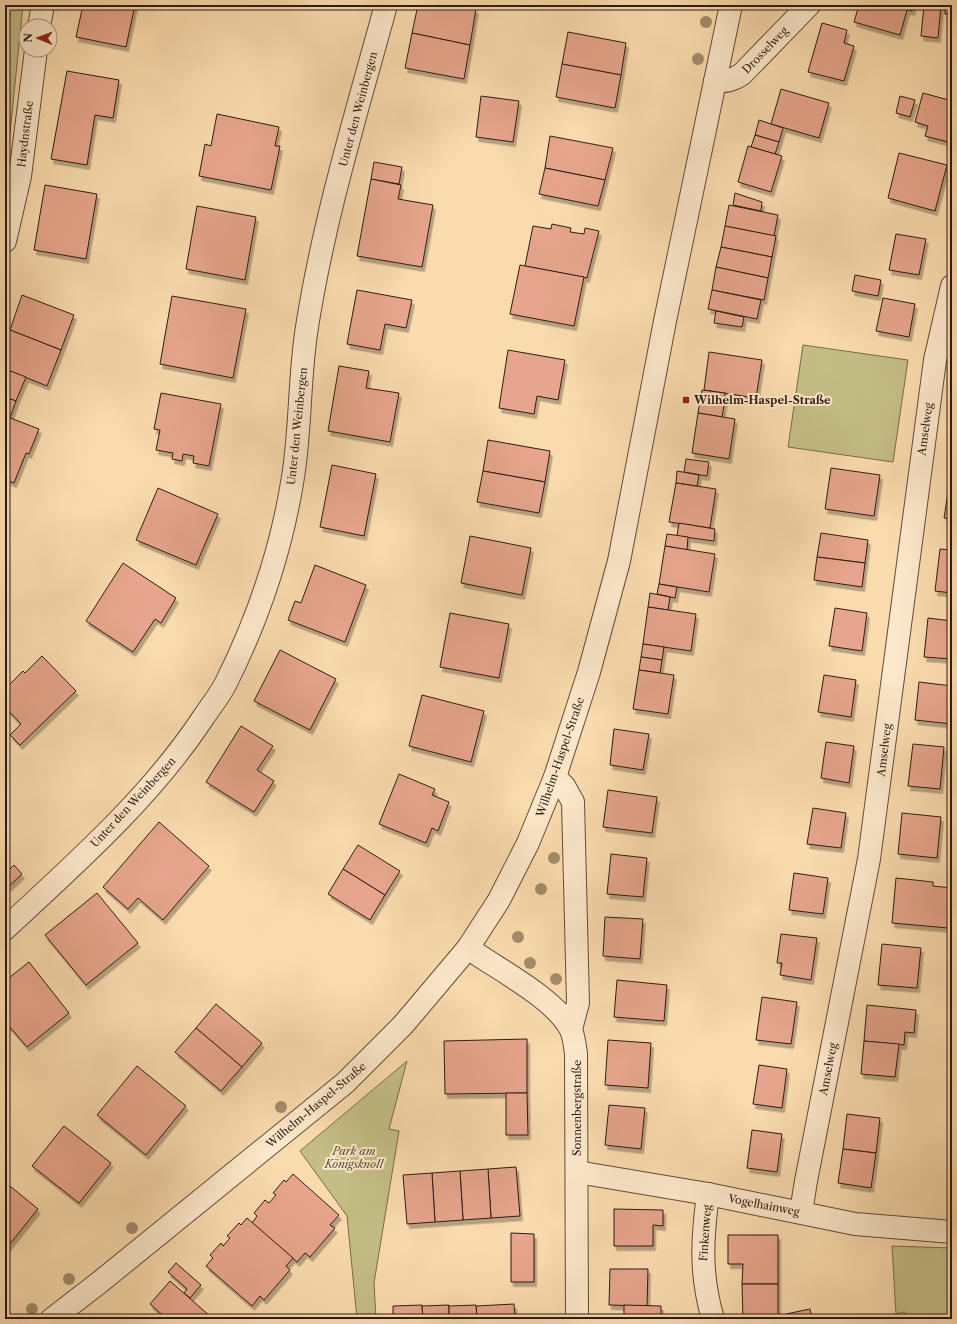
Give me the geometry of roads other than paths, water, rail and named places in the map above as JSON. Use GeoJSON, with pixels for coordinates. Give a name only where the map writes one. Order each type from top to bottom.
{"type":"FeatureCollection","features":[{"type":"Feature","properties":{"kind":"street"},"geometry":{"type":"LineString","coordinates":[[41,18],[43,5]]}},
{"type":"Feature","properties":{"kind":"street","name":"Unter den Weinbergen"},"geometry":{"type":"LineString","coordinates":[[5,929],[100,838],[165,771],[225,685],[257,613],[279,544],[293,477],[307,328],[330,216],[386,5]]}},
{"type":"Feature","properties":{"kind":"street","name":"Wilhelm-Haspel-Straße"},"geometry":{"type":"LineString","coordinates":[[52,1319],[100,1282],[345,1082],[398,1030],[468,948],[499,900],[528,843],[555,777],[589,672],[619,561],[666,314],[731,5]]}},
{"type":"Feature","properties":{"kind":"street","name":"Drosselweg"},"geometry":{"type":"LineString","coordinates":[[715,81],[726,82],[742,74],[809,5]]}},
{"type":"Feature","properties":{"kind":"street","name":"Haydnstraße"},"geometry":{"type":"LineString","coordinates":[[5,241],[20,176],[35,58]]}},
{"type":"Feature","properties":{"kind":"street","name":"Amselweg"},"geometry":{"type":"LineString","coordinates":[[801,1212],[869,859],[935,360],[952,286]]}},
{"type":"Feature","properties":{"kind":"street"},"geometry":{"type":"LineString","coordinates":[[555,777],[564,786],[572,802],[578,1003],[571,1029]]}},
{"type":"Feature","properties":{"kind":"street","name":"Sonnenbergstraße"},"geometry":{"type":"LineString","coordinates":[[468,948],[533,992],[562,1016],[571,1029],[576,1054],[577,1319]]}},
{"type":"Feature","properties":{"kind":"street","name":"Vogelhainweg"},"geometry":{"type":"LineString","coordinates":[[577,1172],[708,1194],[855,1224],[952,1232]]}},
{"type":"Feature","properties":{"kind":"street","name":"Finkenweg"},"geometry":{"type":"LineString","coordinates":[[708,1194],[703,1235],[702,1263],[705,1290],[712,1319]]}},
{"type":"Feature","properties":{"kind":"place","name":"Wilhelm-Haspel-Straße"},"geometry":{"type":"Point","coordinates":[686,400]}},
{"type":"Feature","properties":{"kind":"park label","name":"Park am Königsknoll"},"geometry":{"type":"Point","coordinates":[354,1157]}}]}
